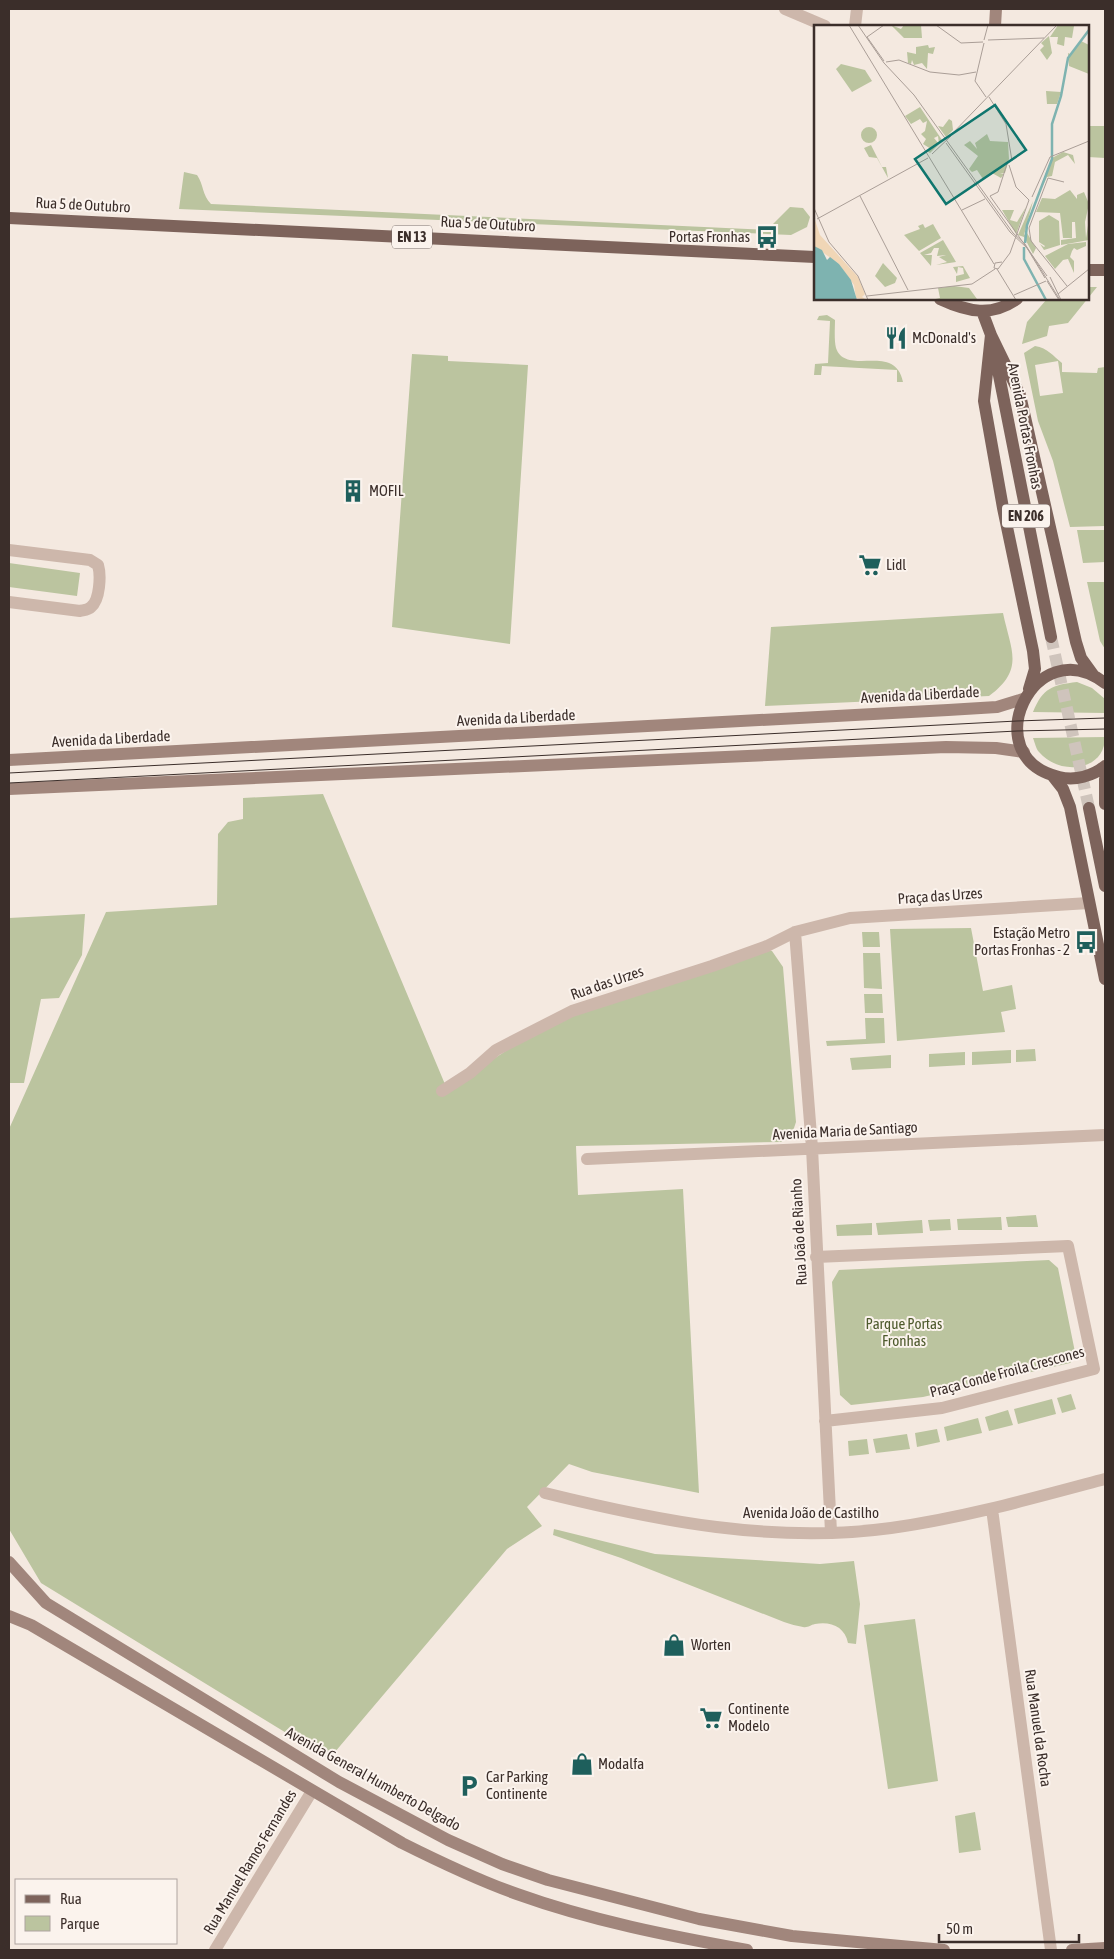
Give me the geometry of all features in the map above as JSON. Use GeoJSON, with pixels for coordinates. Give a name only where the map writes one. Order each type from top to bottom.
{"type":"FeatureCollection","features":[{"type":"Feature","properties":{"kind":"main road","name":"Rua 5 de Outubro"},"geometry":{"type":"LineString","coordinates":[[9,218],[814,257]]}},
{"type":"Feature","properties":{"kind":"main road"},"geometry":{"type":"LineString","coordinates":[[1089,270],[1105,270]]}},
{"type":"Feature","properties":{"kind":"main road"},"geometry":{"type":"LineString","coordinates":[[942,300],[959,308],[982,311],[1004,308],[1016,300]]}},
{"type":"Feature","properties":{"kind":"main road","name":"Avenida Portas Fronhas"},"geometry":{"type":"LineString","coordinates":[[982,311],[990,335],[1051,637]]}},
{"type":"Feature","properties":{"kind":"main road"},"geometry":{"type":"LineString","coordinates":[[990,335],[1020,395],[1076,642],[1081,658],[1094,676]]}},
{"type":"Feature","properties":{"kind":"main road"},"geometry":{"type":"LineString","coordinates":[[990,335],[984,400],[1002,508],[1034,651],[1034,669],[1016,726],[1024,752],[1032,762],[1052,775],[1063,789],[1070,807],[1105,979]]}},
{"type":"Feature","properties":{"kind":"main road"},"geometry":{"type":"LineString","coordinates":[[1026,694],[1048,675],[1071,670],[1094,676],[1105,683]]}},
{"type":"Feature","properties":{"kind":"main road"},"geometry":{"type":"LineString","coordinates":[[1052,775],[1072,779],[1083,777],[1105,766]]}},
{"type":"Feature","properties":{"kind":"main road"},"geometry":{"type":"LineString","coordinates":[[1105,779],[1105,804]]}},
{"type":"Feature","properties":{"kind":"main road"},"geometry":{"type":"LineString","coordinates":[[1089,808],[1105,886]]}},
{"type":"Feature","properties":{"kind":"street"},"geometry":{"type":"LineString","coordinates":[[785,9],[823,25]]}},
{"type":"Feature","properties":{"kind":"street"},"geometry":{"type":"LineString","coordinates":[[855,25],[857,9]]}},
{"type":"Feature","properties":{"kind":"street"},"geometry":{"type":"LineString","coordinates":[[995,25],[996,9]]}},
{"type":"Feature","properties":{"kind":"street"},"geometry":{"type":"LineString","coordinates":[[9,550],[90,560],[98,565],[100,572],[96,602],[90,608],[80,611],[9,602]]}},
{"type":"Feature","properties":{"kind":"street","name":"Avenida da Liberdade"},"geometry":{"type":"LineString","coordinates":[[9,760],[997,707],[1026,694]]}},
{"type":"Feature","properties":{"kind":"street"},"geometry":{"type":"LineString","coordinates":[[9,789],[946,747],[996,748],[1024,752]]}},
{"type":"Feature","properties":{"kind":"street","name":"Praça das Urzes"},"geometry":{"type":"LineString","coordinates":[[795,932],[850,918],[1089,903]]}},
{"type":"Feature","properties":{"kind":"street","name":"Rua das Urzes"},"geometry":{"type":"LineString","coordinates":[[442,1091],[470,1073],[496,1050],[572,1011],[712,966],[767,946],[795,932]]}},
{"type":"Feature","properties":{"kind":"street","name":"Rua João de Rianho"},"geometry":{"type":"LineString","coordinates":[[795,932],[812,1148],[830,1532]]}},
{"type":"Feature","properties":{"kind":"street","name":"Avenida Maria de Santiago"},"geometry":{"type":"LineString","coordinates":[[587,1159],[1105,1135]]}},
{"type":"Feature","properties":{"kind":"street","name":"Praça Conde Froila Crescones"},"geometry":{"type":"LineString","coordinates":[[816,1258],[1068,1246],[1094,1368],[942,1408],[825,1420]]}},
{"type":"Feature","properties":{"kind":"street","name":"Avenida João de Castilho"},"geometry":{"type":"LineString","coordinates":[[545,1493],[626,1513],[699,1526],[762,1532],[830,1532],[890,1528],[992,1509],[1105,1480]]}},
{"type":"Feature","properties":{"kind":"street","name":"Rua Manuel da Rocha"},"geometry":{"type":"LineString","coordinates":[[992,1509],[1051,1950]]}},
{"type":"Feature","properties":{"kind":"street","name":"Avenida General Humberto Delgado"},"geometry":{"type":"LineString","coordinates":[[9,1562],[46,1603],[188,1690],[339,1782],[448,1840],[502,1864],[556,1882],[699,1919],[792,1936],[944,1950]]}},
{"type":"Feature","properties":{"kind":"street"},"geometry":{"type":"LineString","coordinates":[[9,1616],[31,1624],[402,1843],[461,1872],[517,1894],[665,1935],[747,1950]]}},
{"type":"Feature","properties":{"kind":"street","name":"Rua Manuel Ramos Fernandes"},"geometry":{"type":"LineString","coordinates":[[215,1950],[312,1791]]}},
{"type":"Feature","properties":{"kind":"street"},"geometry":{"type":"LineString","coordinates":[[1072,1950],[1105,1948]]}},
{"type":"Feature","properties":{"kind":"green space"},"geometry":{"type":"Polygon","coordinates":[[[1089,126],[1105,126],[1105,158],[1089,157],[1089,126]]]}},
{"type":"Feature","properties":{"kind":"green space"},"geometry":{"type":"Polygon","coordinates":[[[184,172],[197,175],[211,204],[767,230],[790,207],[803,208],[810,217],[807,227],[791,235],[179,209],[184,172]]]}},
{"type":"Feature","properties":{"kind":"green space"},"geometry":{"type":"Polygon","coordinates":[[[1089,287],[1097,287],[1089,297],[1089,287]]]}},
{"type":"Feature","properties":{"kind":"green space"},"geometry":{"type":"Polygon","coordinates":[[[1046,300],[1086,300],[1068,323],[1049,326],[1047,336],[1022,344],[1027,322],[1046,300]]]}},
{"type":"Feature","properties":{"kind":"green space"},"geometry":{"type":"Polygon","coordinates":[[[827,315],[835,320],[835,345],[841,356],[850,360],[881,361],[891,364],[898,370],[903,382],[897,382],[897,370],[822,366],[821,375],[814,375],[815,364],[828,363],[830,321],[817,320],[819,316],[827,315]]]}},
{"type":"Feature","properties":{"kind":"green space"},"geometry":{"type":"Polygon","coordinates":[[[1035,346],[1043,349],[1062,363],[1062,372],[1097,373],[1098,368],[1105,367],[1105,526],[1070,527],[1053,461],[1038,421],[1024,353],[1035,346]],[[1058,361],[1035,365],[1040,396],[1063,393],[1058,361]]]}},
{"type":"Feature","properties":{"kind":"green space"},"geometry":{"type":"Polygon","coordinates":[[[412,354],[448,356],[448,361],[528,365],[510,644],[392,627],[412,354]]]}},
{"type":"Feature","properties":{"kind":"green space"},"geometry":{"type":"Polygon","coordinates":[[[1077,530],[1105,530],[1105,562],[1083,563],[1077,530]]]}},
{"type":"Feature","properties":{"kind":"green space"},"geometry":{"type":"Polygon","coordinates":[[[9,563],[80,573],[77,596],[9,587],[9,563]]]}},
{"type":"Feature","properties":{"kind":"green space"},"geometry":{"type":"Polygon","coordinates":[[[1087,582],[1105,582],[1105,649],[1100,641],[1087,582]]]}},
{"type":"Feature","properties":{"kind":"green space"},"geometry":{"type":"Polygon","coordinates":[[[1003,613],[1012,649],[1011,668],[1008,677],[989,696],[765,706],[771,627],[1003,613]]]}},
{"type":"Feature","properties":{"kind":"green space"},"geometry":{"type":"Polygon","coordinates":[[[1077,682],[1092,688],[1105,699],[1105,713],[1033,712],[1049,689],[1077,682]]]}},
{"type":"Feature","properties":{"kind":"green space"},"geometry":{"type":"Polygon","coordinates":[[[1105,737],[1103,749],[1098,757],[1080,767],[1058,765],[1048,760],[1038,751],[1033,738],[1105,737]]]}},
{"type":"Feature","properties":{"kind":"green space"},"geometry":{"type":"Polygon","coordinates":[[[323,794],[447,1089],[554,1020],[763,949],[772,951],[783,967],[796,1122],[792,1134],[781,1142],[576,1146],[578,1195],[683,1189],[699,1493],[592,1472],[569,1464],[527,1507],[542,1526],[507,1549],[329,1759],[41,1583],[9,1529],[9,1129],[106,912],[217,905],[218,834],[228,822],[243,819],[243,798],[323,794]]]}},
{"type":"Feature","properties":{"kind":"green space"},"geometry":{"type":"Polygon","coordinates":[[[85,914],[82,955],[59,998],[41,999],[24,1083],[9,1083],[9,918],[85,914]]]}},
{"type":"Feature","properties":{"kind":"green space"},"geometry":{"type":"Polygon","coordinates":[[[971,928],[983,991],[1012,985],[1016,1009],[1001,1012],[1005,1032],[897,1041],[890,929],[971,928]]]}},
{"type":"Feature","properties":{"kind":"green space"},"geometry":{"type":"Polygon","coordinates":[[[862,932],[879,932],[880,947],[863,947],[862,932]]]}},
{"type":"Feature","properties":{"kind":"green space"},"geometry":{"type":"Polygon","coordinates":[[[863,953],[880,953],[882,989],[864,988],[863,953]]]}},
{"type":"Feature","properties":{"kind":"green space"},"geometry":{"type":"Polygon","coordinates":[[[864,994],[882,994],[883,1013],[865,1013],[864,994]]]}},
{"type":"Feature","properties":{"kind":"green space"},"geometry":{"type":"Polygon","coordinates":[[[865,1018],[884,1018],[885,1043],[827,1046],[826,1041],[866,1039],[865,1018]]]}},
{"type":"Feature","properties":{"kind":"green space"},"geometry":{"type":"Polygon","coordinates":[[[1035,1049],[1036,1061],[1016,1062],[1016,1050],[1035,1049]]]}},
{"type":"Feature","properties":{"kind":"green space"},"geometry":{"type":"Polygon","coordinates":[[[1011,1050],[1011,1063],[972,1065],[972,1052],[1011,1050]]]}},
{"type":"Feature","properties":{"kind":"green space"},"geometry":{"type":"Polygon","coordinates":[[[965,1052],[965,1065],[929,1067],[929,1054],[965,1052]]]}},
{"type":"Feature","properties":{"kind":"green space"},"geometry":{"type":"Polygon","coordinates":[[[891,1055],[891,1068],[852,1070],[850,1058],[891,1055]]]}},
{"type":"Feature","properties":{"kind":"green space"},"geometry":{"type":"Polygon","coordinates":[[[1036,1215],[1038,1227],[1008,1227],[1006,1217],[1036,1215]]]}},
{"type":"Feature","properties":{"kind":"green space"},"geometry":{"type":"Polygon","coordinates":[[[1001,1217],[1002,1230],[958,1230],[957,1219],[1001,1217]]]}},
{"type":"Feature","properties":{"kind":"green space"},"geometry":{"type":"Polygon","coordinates":[[[950,1219],[951,1230],[930,1231],[928,1220],[950,1219]]]}},
{"type":"Feature","properties":{"kind":"green space"},"geometry":{"type":"Polygon","coordinates":[[[922,1220],[923,1233],[878,1235],[876,1223],[922,1220]]]}},
{"type":"Feature","properties":{"kind":"green space"},"geometry":{"type":"Polygon","coordinates":[[[872,1223],[872,1235],[837,1236],[836,1225],[872,1223]]]}},
{"type":"Feature","properties":{"kind":"green space","name":"Parque Portas Fronhas"},"geometry":{"type":"Polygon","coordinates":[[[1049,1260],[1058,1268],[1076,1357],[1070,1363],[923,1397],[851,1405],[840,1395],[832,1282],[839,1270],[1049,1260]]]}},
{"type":"Feature","properties":{"kind":"green space"},"geometry":{"type":"Polygon","coordinates":[[[1071,1394],[1076,1409],[1062,1413],[1057,1398],[1071,1394]]]}},
{"type":"Feature","properties":{"kind":"green space"},"geometry":{"type":"Polygon","coordinates":[[[1052,1399],[1056,1414],[1018,1424],[1014,1409],[1052,1399]]]}},
{"type":"Feature","properties":{"kind":"green space"},"geometry":{"type":"Polygon","coordinates":[[[1008,1410],[1013,1425],[989,1431],[985,1417],[1008,1410]]]}},
{"type":"Feature","properties":{"kind":"green space"},"geometry":{"type":"Polygon","coordinates":[[[978,1418],[982,1433],[947,1441],[944,1427],[978,1418]]]}},
{"type":"Feature","properties":{"kind":"green space"},"geometry":{"type":"Polygon","coordinates":[[[937,1429],[940,1442],[917,1447],[915,1433],[937,1429]]]}},
{"type":"Feature","properties":{"kind":"green space"},"geometry":{"type":"Polygon","coordinates":[[[907,1434],[910,1449],[876,1453],[873,1439],[907,1434]]]}},
{"type":"Feature","properties":{"kind":"green space"},"geometry":{"type":"Polygon","coordinates":[[[867,1439],[869,1454],[849,1456],[848,1441],[867,1439]]]}},
{"type":"Feature","properties":{"kind":"green space"},"geometry":{"type":"Polygon","coordinates":[[[554,1529],[655,1554],[820,1564],[854,1561],[860,1604],[856,1644],[848,1643],[844,1633],[832,1624],[821,1623],[805,1627],[784,1622],[621,1558],[553,1535],[554,1529]]]}},
{"type":"Feature","properties":{"kind":"green space"},"geometry":{"type":"Polygon","coordinates":[[[915,1619],[938,1781],[888,1789],[864,1625],[915,1619]]]}},
{"type":"Feature","properties":{"kind":"green space"},"geometry":{"type":"Polygon","coordinates":[[[975,1812],[981,1850],[959,1853],[955,1816],[975,1812]]]}},
{"type":"Feature","properties":{"kind":"tunnel"},"geometry":{"type":"LineString","coordinates":[[1051,637],[1089,808]]}},
{"type":"Feature","properties":{"kind":"tram line"},"geometry":{"type":"LineString","coordinates":[[9,773],[1105,718]]}},
{"type":"Feature","properties":{"kind":"tram line"},"geometry":{"type":"LineString","coordinates":[[9,783],[1017,731],[1105,729]]}},
{"type":"Feature","properties":{"kind":"place","name":"Portas Fronhas"},"geometry":{"type":"Point","coordinates":[767,237]}},
{"type":"Feature","properties":{"kind":"place","name":"McDonald's"},"geometry":{"type":"Point","coordinates":[896,338]}},
{"type":"Feature","properties":{"kind":"place","name":"MOFIL"},"geometry":{"type":"Point","coordinates":[353,491]}},
{"type":"Feature","properties":{"kind":"place","name":"Lidl"},"geometry":{"type":"Point","coordinates":[870,565]}},
{"type":"Feature","properties":{"kind":"place","name":"Estação Metro Portas Fronhas - 2"},"geometry":{"type":"Point","coordinates":[1086,942]}},
{"type":"Feature","properties":{"kind":"place","name":"Worten"},"geometry":{"type":"Point","coordinates":[674,1645]}},
{"type":"Feature","properties":{"kind":"place","name":"Continente Modelo"},"geometry":{"type":"Point","coordinates":[711,1718]}},
{"type":"Feature","properties":{"kind":"place","name":"Modalfa"},"geometry":{"type":"Point","coordinates":[582,1764]}},
{"type":"Feature","properties":{"kind":"place","name":"Car Parking Continente"},"geometry":{"type":"Point","coordinates":[469,1786]}}]}
